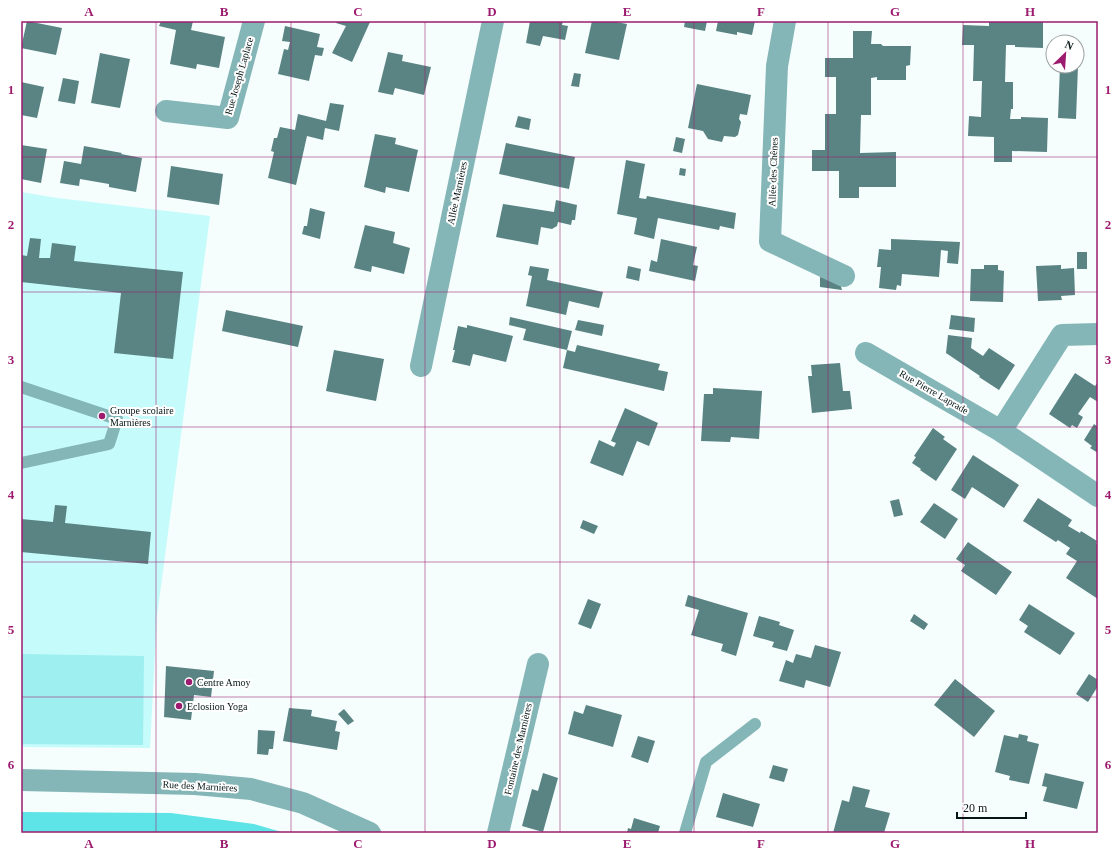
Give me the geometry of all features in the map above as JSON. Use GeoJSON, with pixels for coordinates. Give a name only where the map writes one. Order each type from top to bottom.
{"type":"FeatureCollection","features":[{"type":"Feature","properties":{"kind":"street","name":"Rue Joseph Laplace"},"geometry":{"type":"LineString","coordinates":[[166,111],[228,118],[254,21]]}},
{"type":"Feature","properties":{"kind":"street","name":"Allée Marnières"},"geometry":{"type":"LineString","coordinates":[[420,366],[493,21]]}},
{"type":"Feature","properties":{"kind":"street","name":"Allée des Chênes"},"geometry":{"type":"LineString","coordinates":[[785,21],[777,66],[770,241],[844,276]]}},
{"type":"Feature","properties":{"kind":"street"},"geometry":{"type":"LineString","coordinates":[[1001,431],[1062,336],[1098,334]]}},
{"type":"Feature","properties":{"kind":"street","name":"Rue Pierre Laprade"},"geometry":{"type":"LineString","coordinates":[[866,352],[1001,431],[1098,496]]}},
{"type":"Feature","properties":{"kind":"street","name":"Fontaine des Marnières"},"geometry":{"type":"LineString","coordinates":[[498,833],[538,664]]}},
{"type":"Feature","properties":{"kind":"street","name":"Rue des Marnières"},"geometry":{"type":"LineString","coordinates":[[21,780],[195,784],[251,789],[303,804],[370,833]]}},
{"type":"Feature","properties":{"kind":"lane"},"geometry":{"type":"LineString","coordinates":[[21,387],[117,419],[109,444],[21,463]]}},
{"type":"Feature","properties":{"kind":"lane"},"geometry":{"type":"LineString","coordinates":[[685,833],[706,762],[755,724]]}},
{"type":"Feature","properties":{"kind":"shaded area","name":"Groupe scolaire Marnières"},"geometry":{"type":"Polygon","coordinates":[[[21,192],[57,198],[210,216],[157,616],[150,748],[21,747],[21,192]]]}},
{"type":"Feature","properties":{"kind":"shaded area"},"geometry":{"type":"Polygon","coordinates":[[[21,654],[144,656],[143,745],[21,744],[21,654]]]}},
{"type":"Feature","properties":{"kind":"shaded area"},"geometry":{"type":"Polygon","coordinates":[[[21,812],[171,813],[254,824],[285,833],[21,833],[21,812]]]}},
{"type":"Feature","properties":{"kind":"building"},"geometry":{"type":"Polygon","coordinates":[[[27,21],[62,28],[56,55],[21,48],[27,21]]]}},
{"type":"Feature","properties":{"kind":"building"},"geometry":{"type":"Polygon","coordinates":[[[161,21],[193,21],[191,30],[225,37],[219,68],[197,64],[196,69],[170,64],[176,30],[159,26],[161,21]]]}},
{"type":"Feature","properties":{"kind":"building"},"geometry":{"type":"Polygon","coordinates":[[[337,21],[370,22],[352,62],[332,53],[346,26],[336,23],[337,21]]]}},
{"type":"Feature","properties":{"kind":"building"},"geometry":{"type":"Polygon","coordinates":[[[530,21],[563,21],[562,25],[568,26],[565,40],[543,36],[540,46],[526,43],[530,21]]]}},
{"type":"Feature","properties":{"kind":"building"},"geometry":{"type":"Polygon","coordinates":[[[592,21],[611,21],[627,24],[619,60],[585,53],[592,21]]]}},
{"type":"Feature","properties":{"kind":"building"},"geometry":{"type":"Polygon","coordinates":[[[685,21],[707,21],[705,31],[684,27],[685,21]]]}},
{"type":"Feature","properties":{"kind":"building"},"geometry":{"type":"Polygon","coordinates":[[[718,21],[755,21],[752,35],[737,32],[737,35],[716,31],[718,21]]]}},
{"type":"Feature","properties":{"kind":"building"},"geometry":{"type":"Polygon","coordinates":[[[989,21],[1043,21],[1043,48],[1015,47],[1015,45],[1006,45],[1005,82],[1013,82],[1013,109],[1011,109],[1010,119],[1021,119],[1021,117],[1048,118],[1047,152],[1012,151],[1012,162],[994,162],[994,137],[968,136],[969,116],[981,117],[982,81],[973,81],[974,45],[962,45],[963,25],[989,26],[989,21]]]}},
{"type":"Feature","properties":{"kind":"building"},"geometry":{"type":"Polygon","coordinates":[[[285,26],[320,34],[317,47],[324,48],[322,56],[315,55],[309,81],[278,74],[284,49],[288,50],[290,42],[282,41],[285,26]]]}},
{"type":"Feature","properties":{"kind":"building"},"geometry":{"type":"Polygon","coordinates":[[[853,31],[872,31],[871,44],[881,44],[883,46],[911,46],[910,65],[906,66],[906,80],[877,80],[877,77],[871,78],[871,115],[861,115],[860,153],[896,152],[896,187],[859,187],[859,198],[839,198],[839,171],[812,171],[812,150],[825,150],[825,114],[836,114],[836,77],[825,77],[825,58],[853,58],[853,31]]]}},
{"type":"Feature","properties":{"kind":"building"},"geometry":{"type":"Polygon","coordinates":[[[388,52],[403,55],[402,61],[431,67],[424,95],[395,88],[393,95],[378,92],[388,52]]]}},
{"type":"Feature","properties":{"kind":"building"},"geometry":{"type":"Polygon","coordinates":[[[100,53],[130,59],[120,108],[91,103],[100,53]]]}},
{"type":"Feature","properties":{"kind":"building"},"geometry":{"type":"Polygon","coordinates":[[[574,73],[581,74],[579,87],[571,86],[574,73]]]}},
{"type":"Feature","properties":{"kind":"building"},"geometry":{"type":"Polygon","coordinates":[[[1060,74],[1078,74],[1076,119],[1058,118],[1060,74]]]}},
{"type":"Feature","properties":{"kind":"building"},"geometry":{"type":"Polygon","coordinates":[[[63,78],[79,81],[75,104],[58,101],[63,78]]]}},
{"type":"Feature","properties":{"kind":"building"},"geometry":{"type":"Polygon","coordinates":[[[21,82],[44,87],[37,118],[21,115],[21,82]]]}},
{"type":"Feature","properties":{"kind":"building"},"geometry":{"type":"Polygon","coordinates":[[[697,84],[751,95],[747,115],[740,114],[739,119],[741,122],[738,135],[735,137],[724,136],[722,142],[708,139],[703,131],[688,128],[697,84]]]}},
{"type":"Feature","properties":{"kind":"building"},"geometry":{"type":"Polygon","coordinates":[[[330,103],[344,105],[339,131],[325,128],[323,140],[307,136],[296,185],[268,178],[274,152],[271,151],[274,138],[277,138],[280,127],[295,130],[298,114],[326,121],[330,103]]]}},
{"type":"Feature","properties":{"kind":"building"},"geometry":{"type":"Polygon","coordinates":[[[518,116],[531,119],[529,130],[515,127],[518,116]]]}},
{"type":"Feature","properties":{"kind":"building"},"geometry":{"type":"Polygon","coordinates":[[[375,134],[396,138],[395,144],[418,150],[409,192],[386,187],[385,193],[364,187],[375,134]]]}},
{"type":"Feature","properties":{"kind":"building"},"geometry":{"type":"Polygon","coordinates":[[[676,137],[685,139],[682,153],[673,151],[676,137]]]}},
{"type":"Feature","properties":{"kind":"building"},"geometry":{"type":"Polygon","coordinates":[[[506,143],[575,157],[569,189],[499,174],[506,143]]]}},
{"type":"Feature","properties":{"kind":"building"},"geometry":{"type":"Polygon","coordinates":[[[21,145],[47,149],[41,183],[21,179],[21,145]]]}},
{"type":"Feature","properties":{"kind":"building"},"geometry":{"type":"Polygon","coordinates":[[[84,146],[142,158],[136,192],[109,187],[109,184],[80,179],[79,186],[60,183],[64,161],[81,164],[84,146]]]}},
{"type":"Feature","properties":{"kind":"building"},"geometry":{"type":"Polygon","coordinates":[[[626,160],[645,164],[639,198],[646,199],[647,196],[736,213],[734,229],[720,226],[719,230],[658,218],[654,239],[634,234],[637,218],[617,214],[626,160]]]}},
{"type":"Feature","properties":{"kind":"building"},"geometry":{"type":"Polygon","coordinates":[[[171,166],[223,174],[219,205],[167,197],[171,166]]]}},
{"type":"Feature","properties":{"kind":"building"},"geometry":{"type":"Polygon","coordinates":[[[680,168],[686,169],[685,176],[679,175],[680,168]]]}},
{"type":"Feature","properties":{"kind":"building"},"geometry":{"type":"Polygon","coordinates":[[[556,200],[577,205],[575,220],[572,220],[571,225],[558,222],[557,226],[552,229],[541,227],[538,245],[496,237],[503,204],[554,212],[556,200]]]}},
{"type":"Feature","properties":{"kind":"building"},"geometry":{"type":"Polygon","coordinates":[[[310,208],[325,212],[320,239],[302,234],[304,226],[307,226],[310,208]]]}},
{"type":"Feature","properties":{"kind":"building"},"geometry":{"type":"Polygon","coordinates":[[[365,225],[395,232],[393,243],[410,248],[404,274],[372,266],[371,272],[354,268],[365,225]]]}},
{"type":"Feature","properties":{"kind":"building"},"geometry":{"type":"Polygon","coordinates":[[[30,238],[41,239],[39,258],[50,258],[52,243],[76,246],[74,261],[183,272],[173,359],[114,353],[121,293],[21,282],[21,255],[27,256],[30,238]]]}},
{"type":"Feature","properties":{"kind":"building"},"geometry":{"type":"Polygon","coordinates":[[[661,239],[697,247],[693,265],[698,266],[695,281],[649,271],[651,260],[657,262],[661,239]]]}},
{"type":"Feature","properties":{"kind":"building"},"geometry":{"type":"Polygon","coordinates":[[[891,239],[960,242],[958,264],[947,263],[948,251],[941,250],[939,277],[902,274],[901,286],[897,285],[896,290],[879,288],[881,267],[877,267],[879,249],[891,250],[891,239]]]}},
{"type":"Feature","properties":{"kind":"building"},"geometry":{"type":"Polygon","coordinates":[[[1077,252],[1087,252],[1087,269],[1077,269],[1077,252]]]}},
{"type":"Feature","properties":{"kind":"building"},"geometry":{"type":"Polygon","coordinates":[[[984,265],[998,265],[998,270],[1004,271],[1003,302],[970,301],[971,269],[984,269],[984,265]]]}},
{"type":"Feature","properties":{"kind":"building"},"geometry":{"type":"Polygon","coordinates":[[[1061,265],[1061,269],[1074,268],[1075,295],[1061,296],[1062,300],[1038,301],[1036,266],[1061,265]]]}},
{"type":"Feature","properties":{"kind":"building"},"geometry":{"type":"Polygon","coordinates":[[[530,266],[549,269],[547,280],[603,292],[599,308],[569,301],[566,315],[526,306],[532,276],[528,275],[530,266]]]}},
{"type":"Feature","properties":{"kind":"building"},"geometry":{"type":"Polygon","coordinates":[[[628,266],[641,269],[639,281],[626,278],[628,266]]]}},
{"type":"Feature","properties":{"kind":"building"},"geometry":{"type":"Polygon","coordinates":[[[820,277],[839,280],[842,290],[820,287],[820,277]]]}},
{"type":"Feature","properties":{"kind":"building"},"geometry":{"type":"Polygon","coordinates":[[[226,310],[303,326],[298,347],[222,331],[226,310]]]}},
{"type":"Feature","properties":{"kind":"building"},"geometry":{"type":"Polygon","coordinates":[[[951,315],[975,318],[974,332],[949,329],[951,315]]]}},
{"type":"Feature","properties":{"kind":"building"},"geometry":{"type":"Polygon","coordinates":[[[510,317],[572,331],[567,350],[523,340],[526,329],[509,325],[510,317]]]}},
{"type":"Feature","properties":{"kind":"building"},"geometry":{"type":"Polygon","coordinates":[[[578,320],[604,325],[602,336],[575,330],[578,320]]]}},
{"type":"Feature","properties":{"kind":"building"},"geometry":{"type":"Polygon","coordinates":[[[467,325],[513,336],[506,362],[473,354],[470,366],[452,362],[458,326],[467,328],[467,325]]]}},
{"type":"Feature","properties":{"kind":"building"},"geometry":{"type":"Polygon","coordinates":[[[948,335],[972,338],[971,348],[983,356],[989,348],[1015,365],[999,390],[946,353],[948,335]]]}},
{"type":"Feature","properties":{"kind":"building"},"geometry":{"type":"Polygon","coordinates":[[[577,345],[660,364],[658,370],[668,372],[664,391],[563,368],[567,350],[575,352],[577,345]]]}},
{"type":"Feature","properties":{"kind":"building"},"geometry":{"type":"Polygon","coordinates":[[[334,350],[384,359],[376,401],[326,391],[334,350]]]}},
{"type":"Feature","properties":{"kind":"building"},"geometry":{"type":"Polygon","coordinates":[[[840,363],[843,391],[850,391],[852,409],[812,413],[808,376],[812,376],[811,365],[840,363]]]}},
{"type":"Feature","properties":{"kind":"building"},"geometry":{"type":"Polygon","coordinates":[[[1075,373],[1095,386],[1098,382],[1098,402],[1090,397],[1078,414],[1083,417],[1077,428],[1072,425],[1070,428],[1049,414],[1075,373]]]}},
{"type":"Feature","properties":{"kind":"building"},"geometry":{"type":"Polygon","coordinates":[[[713,388],[762,391],[759,439],[731,437],[730,442],[701,441],[704,394],[713,394],[713,388]]]}},
{"type":"Feature","properties":{"kind":"building"},"geometry":{"type":"Polygon","coordinates":[[[625,408],[658,423],[649,446],[637,441],[623,476],[590,463],[599,440],[614,447],[616,443],[611,441],[625,408]]]}},
{"type":"Feature","properties":{"kind":"building"},"geometry":{"type":"Polygon","coordinates":[[[1094,424],[1098,427],[1098,453],[1090,448],[1092,446],[1084,440],[1094,424]]]}},
{"type":"Feature","properties":{"kind":"building"},"geometry":{"type":"Polygon","coordinates":[[[933,428],[945,437],[943,439],[957,449],[936,481],[912,463],[916,457],[914,456],[933,428]]]}},
{"type":"Feature","properties":{"kind":"building"},"geometry":{"type":"Polygon","coordinates":[[[973,455],[1019,485],[1004,508],[972,487],[965,499],[951,490],[973,455]]]}},
{"type":"Feature","properties":{"kind":"building"},"geometry":{"type":"Polygon","coordinates":[[[1038,498],[1072,520],[1068,526],[1080,533],[1081,531],[1097,541],[1098,599],[1066,578],[1077,561],[1066,554],[1070,548],[1058,540],[1056,542],[1023,521],[1038,498]]]}},
{"type":"Feature","properties":{"kind":"building"},"geometry":{"type":"Polygon","coordinates":[[[899,499],[903,515],[894,517],[890,501],[899,499]]]}},
{"type":"Feature","properties":{"kind":"building"},"geometry":{"type":"Polygon","coordinates":[[[934,503],[958,519],[945,539],[920,522],[934,503]]]}},
{"type":"Feature","properties":{"kind":"building"},"geometry":{"type":"Polygon","coordinates":[[[55,505],[67,506],[65,523],[151,532],[148,564],[21,552],[21,519],[53,522],[55,505]]]}},
{"type":"Feature","properties":{"kind":"building"},"geometry":{"type":"Polygon","coordinates":[[[583,520],[598,526],[594,534],[580,528],[583,520]]]}},
{"type":"Feature","properties":{"kind":"building"},"geometry":{"type":"Polygon","coordinates":[[[968,542],[1012,572],[996,595],[961,571],[965,565],[956,559],[968,542]]]}},
{"type":"Feature","properties":{"kind":"building"},"geometry":{"type":"Polygon","coordinates":[[[688,595],[748,613],[736,656],[721,651],[723,644],[691,635],[699,610],[685,606],[688,595]]]}},
{"type":"Feature","properties":{"kind":"building"},"geometry":{"type":"Polygon","coordinates":[[[588,599],[601,604],[591,629],[578,624],[588,599]]]}},
{"type":"Feature","properties":{"kind":"building"},"geometry":{"type":"Polygon","coordinates":[[[1029,604],[1075,633],[1060,655],[1024,632],[1028,626],[1019,620],[1029,604]]]}},
{"type":"Feature","properties":{"kind":"building"},"geometry":{"type":"Polygon","coordinates":[[[914,614],[928,624],[924,630],[910,621],[914,614]]]}},
{"type":"Feature","properties":{"kind":"building"},"geometry":{"type":"Polygon","coordinates":[[[759,616],[780,622],[779,625],[794,630],[787,651],[772,647],[774,642],[753,636],[759,616]]]}},
{"type":"Feature","properties":{"kind":"building"},"geometry":{"type":"Polygon","coordinates":[[[815,645],[841,652],[830,687],[806,680],[804,688],[779,681],[786,660],[793,663],[796,654],[811,658],[815,645]]]}},
{"type":"Feature","properties":{"kind":"building","name":"Centre Amoy"},"geometry":{"type":"Polygon","coordinates":[[[166,666],[214,671],[211,697],[194,695],[191,720],[164,717],[166,666]]]}},
{"type":"Feature","properties":{"kind":"building"},"geometry":{"type":"Polygon","coordinates":[[[1089,674],[1098,680],[1098,686],[1088,702],[1076,694],[1089,674]]]}},
{"type":"Feature","properties":{"kind":"building"},"geometry":{"type":"Polygon","coordinates":[[[955,679],[995,711],[974,737],[934,705],[955,679]]]}},
{"type":"Feature","properties":{"kind":"building"},"geometry":{"type":"Polygon","coordinates":[[[586,705],[622,715],[613,747],[568,734],[574,711],[583,714],[586,705]]]}},
{"type":"Feature","properties":{"kind":"building"},"geometry":{"type":"Polygon","coordinates":[[[289,708],[312,710],[311,716],[337,721],[335,731],[340,732],[337,750],[283,741],[289,708]]]}},
{"type":"Feature","properties":{"kind":"building"},"geometry":{"type":"Polygon","coordinates":[[[344,709],[354,721],[348,725],[338,714],[344,709]]]}},
{"type":"Feature","properties":{"kind":"building"},"geometry":{"type":"Polygon","coordinates":[[[258,730],[275,731],[273,749],[269,749],[268,755],[257,754],[258,730]]]}},
{"type":"Feature","properties":{"kind":"building"},"geometry":{"type":"Polygon","coordinates":[[[1019,734],[1028,736],[1027,741],[1039,744],[1029,784],[1009,780],[1010,776],[995,772],[1004,735],[1018,738],[1019,734]]]}},
{"type":"Feature","properties":{"kind":"building"},"geometry":{"type":"Polygon","coordinates":[[[638,736],[655,741],[648,763],[631,757],[638,736]]]}},
{"type":"Feature","properties":{"kind":"building"},"geometry":{"type":"Polygon","coordinates":[[[773,765],[788,769],[784,782],[769,778],[773,765]]]}},
{"type":"Feature","properties":{"kind":"building"},"geometry":{"type":"Polygon","coordinates":[[[543,773],[558,778],[543,832],[522,826],[532,789],[538,791],[543,773]]]}},
{"type":"Feature","properties":{"kind":"building"},"geometry":{"type":"Polygon","coordinates":[[[1045,773],[1084,782],[1077,809],[1043,801],[1047,787],[1042,786],[1045,773]]]}},
{"type":"Feature","properties":{"kind":"building"},"geometry":{"type":"Polygon","coordinates":[[[853,786],[870,790],[865,807],[890,813],[884,833],[833,833],[842,800],[849,802],[853,786]]]}},
{"type":"Feature","properties":{"kind":"building"},"geometry":{"type":"Polygon","coordinates":[[[723,793],[760,804],[753,827],[716,817],[723,793]]]}},
{"type":"Feature","properties":{"kind":"building"},"geometry":{"type":"Polygon","coordinates":[[[634,818],[660,826],[658,833],[627,833],[628,828],[631,829],[634,818]]]}},
{"type":"Feature","properties":{"kind":"place","name":"Groupe scolaire Marnières"},"geometry":{"type":"Point","coordinates":[102,416]}},
{"type":"Feature","properties":{"kind":"place","name":"Centre Amoy"},"geometry":{"type":"Point","coordinates":[189,682]}},
{"type":"Feature","properties":{"kind":"place","name":"Eclosiion Yoga"},"geometry":{"type":"Point","coordinates":[179,706]}}]}
